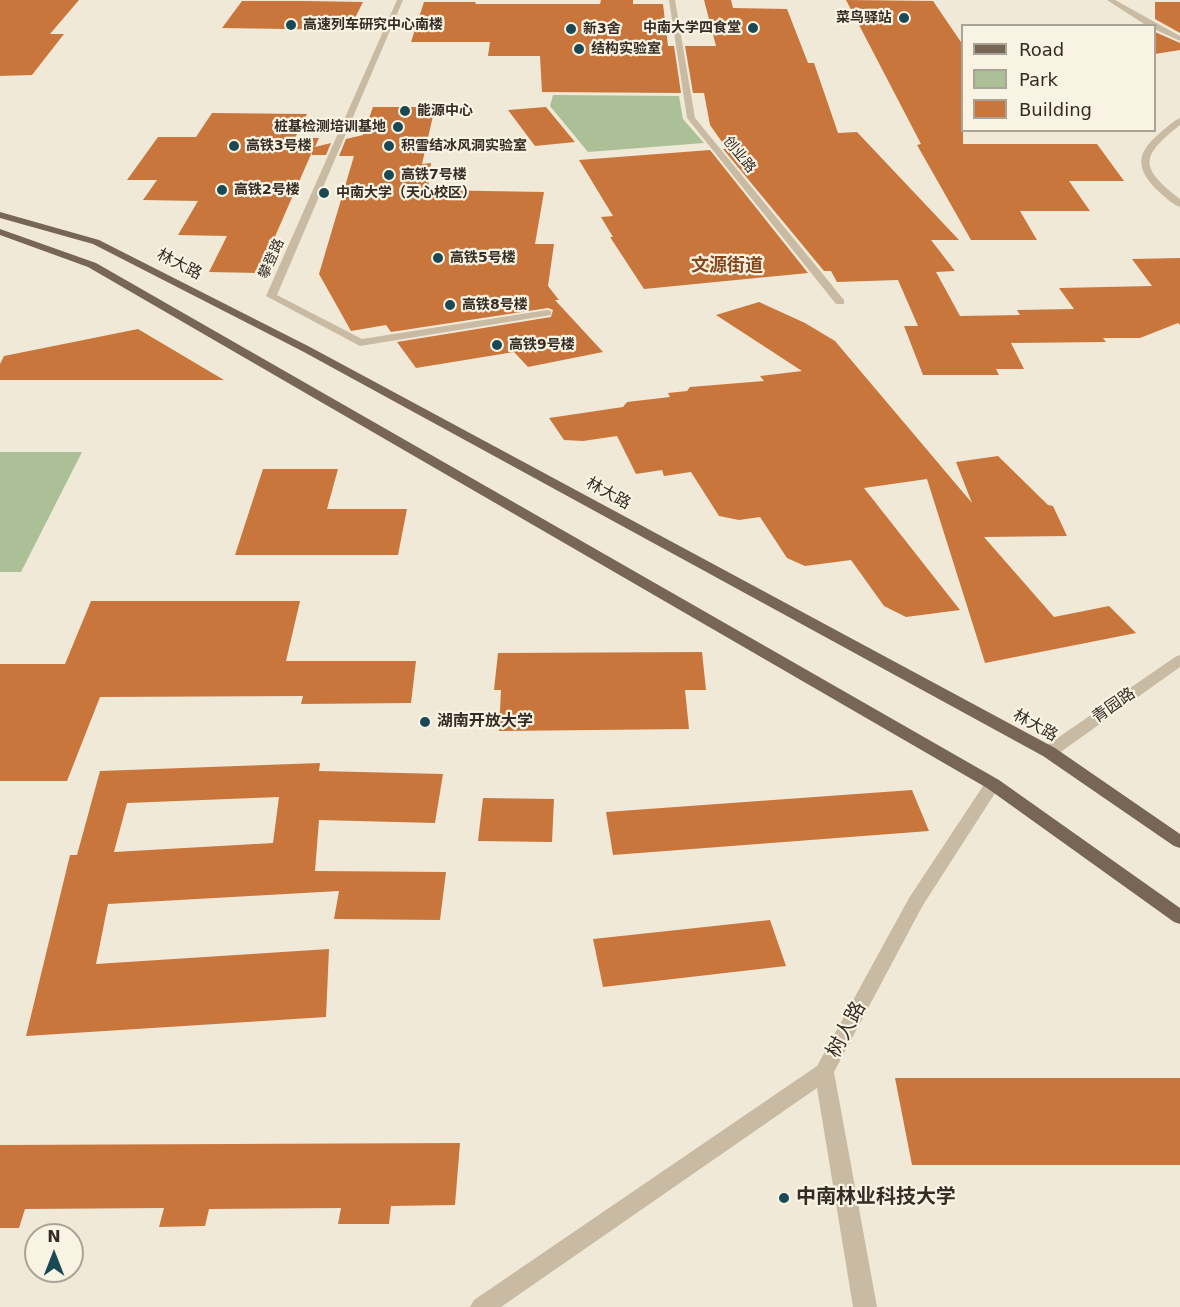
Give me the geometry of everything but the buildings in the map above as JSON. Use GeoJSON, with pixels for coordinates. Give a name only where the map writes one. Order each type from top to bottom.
{"type":"FeatureCollection","features":[{"type":"Feature","properties":{"kind":"main road","name":"林大路"},"geometry":{"type":"LineString","coordinates":[[0,215],[96,242],[306,349],[1049,752],[1180,842]]}},
{"type":"Feature","properties":{"kind":"main road"},"geometry":{"type":"LineString","coordinates":[[0,232],[92,265],[993,784],[1180,917]]}},
{"type":"Feature","properties":{"kind":"street","name":"攀登路"},"geometry":{"type":"LineString","coordinates":[[400,0],[271,296],[360,343],[547,313]]}},
{"type":"Feature","properties":{"kind":"street","name":"创业路"},"geometry":{"type":"LineString","coordinates":[[672,0],[691,118],[840,302]]}},
{"type":"Feature","properties":{"kind":"street"},"geometry":{"type":"LineString","coordinates":[[1110,0],[1151,24]]}},
{"type":"Feature","properties":{"kind":"street"},"geometry":{"type":"LineString","coordinates":[[1156,27],[1180,39]]}},
{"type":"Feature","properties":{"kind":"street"},"geometry":{"type":"LineString","coordinates":[[1180,121],[1150,147],[1145,162],[1152,179],[1180,204]]}},
{"type":"Feature","properties":{"kind":"street","name":"青园路"},"geometry":{"type":"LineString","coordinates":[[1049,752],[1180,660]]}},
{"type":"Feature","properties":{"kind":"street","name":"树人路"},"geometry":{"type":"LineString","coordinates":[[865,1307],[824,1072],[915,903],[993,784]]}},
{"type":"Feature","properties":{"kind":"street"},"geometry":{"type":"LineString","coordinates":[[482,1307],[824,1072]]}},
{"type":"Feature","properties":{"kind":"green space"},"geometry":{"type":"Polygon","coordinates":[[[553,95],[679,96],[683,119],[704,143],[588,152],[550,106],[553,95]]]}},
{"type":"Feature","properties":{"kind":"green space"},"geometry":{"type":"Polygon","coordinates":[[[0,452],[82,452],[21,572],[0,572],[0,452]]]}},
{"type":"Feature","properties":{"kind":"place","name":"菜鸟驿站"},"geometry":{"type":"Point","coordinates":[904,18]}},
{"type":"Feature","properties":{"kind":"place","name":"高速列车研究中心南楼"},"geometry":{"type":"Point","coordinates":[291,25]}},
{"type":"Feature","properties":{"kind":"place","name":"中南大学四食堂"},"geometry":{"type":"Point","coordinates":[753,28]}},
{"type":"Feature","properties":{"kind":"place","name":"新3舍"},"geometry":{"type":"Point","coordinates":[571,29]}},
{"type":"Feature","properties":{"kind":"place","name":"结构实验室"},"geometry":{"type":"Point","coordinates":[579,49]}},
{"type":"Feature","properties":{"kind":"place","name":"能源中心"},"geometry":{"type":"Point","coordinates":[405,111]}},
{"type":"Feature","properties":{"kind":"place","name":"桩基检测培训基地"},"geometry":{"type":"Point","coordinates":[398,127]}},
{"type":"Feature","properties":{"kind":"place","name":"高铁3号楼"},"geometry":{"type":"Point","coordinates":[234,146]}},
{"type":"Feature","properties":{"kind":"place","name":"积雪结冰风洞实验室"},"geometry":{"type":"Point","coordinates":[389,146]}},
{"type":"Feature","properties":{"kind":"place","name":"高铁7号楼"},"geometry":{"type":"Point","coordinates":[389,175]}},
{"type":"Feature","properties":{"kind":"place","name":"高铁2号楼"},"geometry":{"type":"Point","coordinates":[222,190]}},
{"type":"Feature","properties":{"kind":"place","name":"中南大学（天心校区）"},"geometry":{"type":"Point","coordinates":[324,193]}},
{"type":"Feature","properties":{"kind":"place","name":"高铁5号楼"},"geometry":{"type":"Point","coordinates":[438,258]}},
{"type":"Feature","properties":{"kind":"place","name":"高铁8号楼"},"geometry":{"type":"Point","coordinates":[450,305]}},
{"type":"Feature","properties":{"kind":"place","name":"高铁9号楼"},"geometry":{"type":"Point","coordinates":[497,345]}},
{"type":"Feature","properties":{"kind":"place","name":"湖南开放大学"},"geometry":{"type":"Point","coordinates":[425,722]}},
{"type":"Feature","properties":{"kind":"place","name":"中南林业科技大学"},"geometry":{"type":"Point","coordinates":[784,1198]}},
{"type":"Feature","properties":{"kind":"district","name":"文源街道"},"geometry":{"type":"Point","coordinates":[727,266]}}]}
